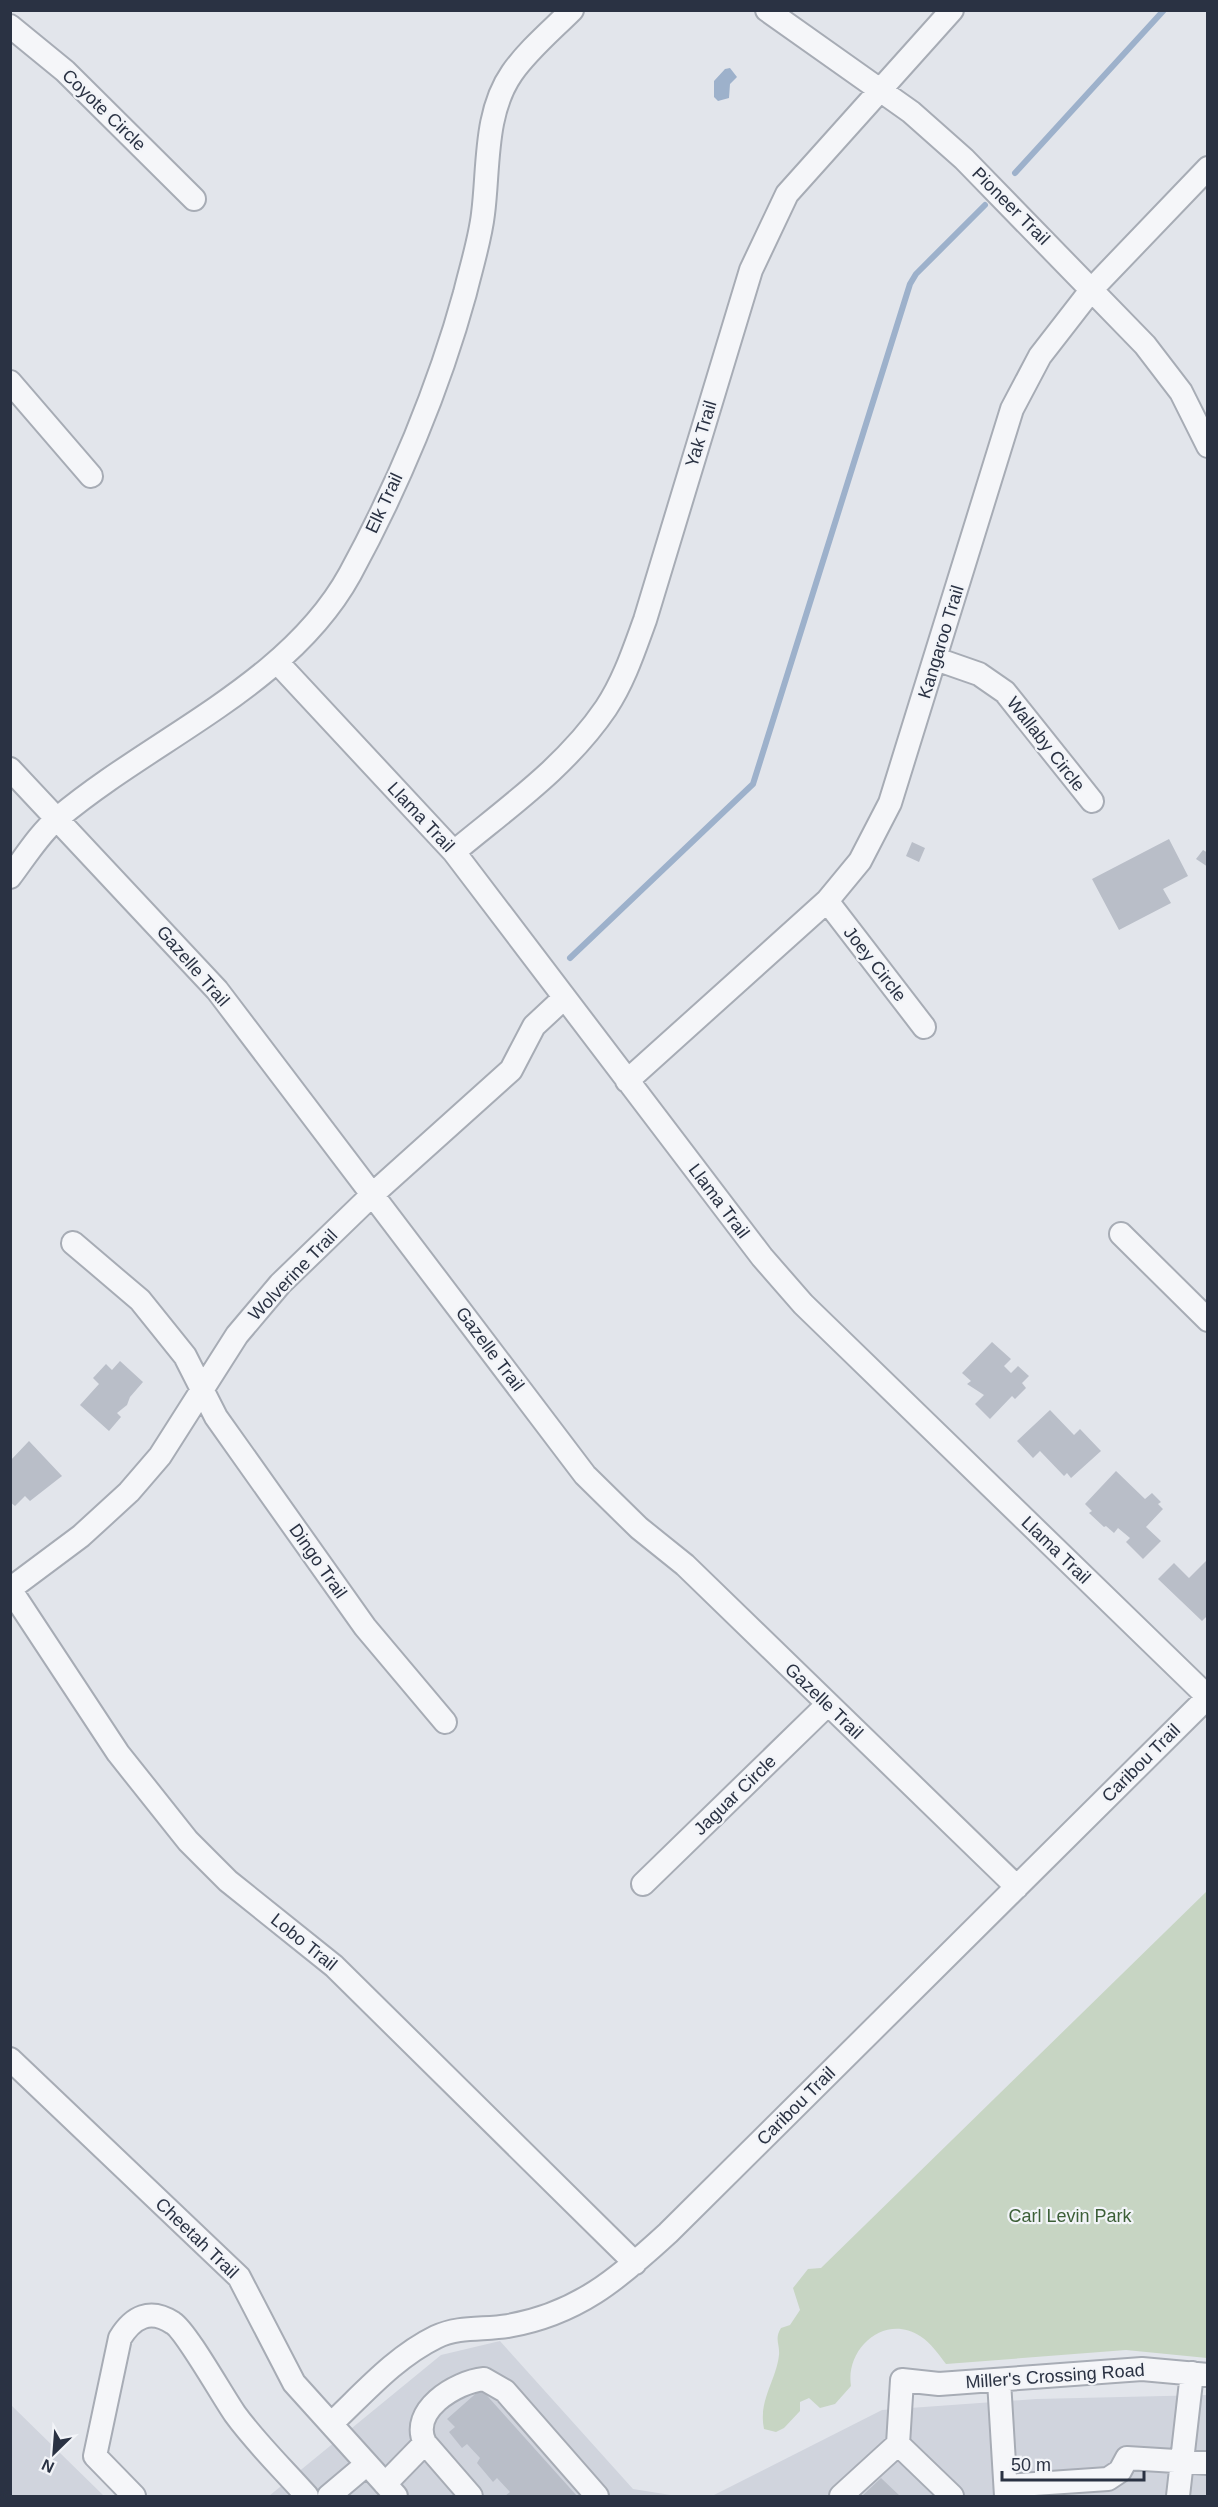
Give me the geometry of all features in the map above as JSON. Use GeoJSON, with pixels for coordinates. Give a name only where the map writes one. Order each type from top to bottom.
{"type":"FeatureCollection","features":[{"type":"Feature","properties":{"kind":"street","name":"Elk Trail"},"geometry":{"type":"LineString","coordinates":[[10,877],[57,819],[277,662],[331,606],[351,572],[402,464],[439,373],[464,295],[483,218],[490,135],[496,104],[512,74],[572,10]]}},
{"type":"Feature","properties":{"kind":"street","name":"Pioneer Trail"},"geometry":{"type":"LineString","coordinates":[[767,10],[911,112],[964,159],[1145,345],[1181,392],[1208,446]]}},
{"type":"Feature","properties":{"kind":"street","name":"Yak Trail"},"geometry":{"type":"LineString","coordinates":[[454,852],[550,774],[607,707],[630,663],[645,620],[751,270],[787,194],[952,10]]}},
{"type":"Feature","properties":{"kind":"street","name":"Coyote Circle"},"geometry":{"type":"LineString","coordinates":[[10,26],[65,71],[194,199]]}},
{"type":"Feature","properties":{"kind":"street","name":"Kangaroo Trail"},"geometry":{"type":"LineString","coordinates":[[627,1081],[827,901],[860,861],[890,802],[1012,409],[1040,356],[1092,289],[1208,168]]}},
{"type":"Feature","properties":{"kind":"street"},"geometry":{"type":"LineString","coordinates":[[10,382],[92,476]]}},
{"type":"Feature","properties":{"kind":"street","name":"Wallaby Circle"},"geometry":{"type":"LineString","coordinates":[[936,659],[979,674],[1005,692],[1092,801]]}},
{"type":"Feature","properties":{"kind":"street","name":"Llama Trail"},"geometry":{"type":"LineString","coordinates":[[277,662],[454,852],[762,1257],[803,1304],[1208,1697]]}},
{"type":"Feature","properties":{"kind":"street","name":"Gazelle Trail"},"geometry":{"type":"LineString","coordinates":[[10,769],[217,990],[585,1475],[639,1528],[685,1565],[1017,1887]]}},
{"type":"Feature","properties":{"kind":"street","name":"Joey Circle"},"geometry":{"type":"LineString","coordinates":[[827,901],[924,1027]]}},
{"type":"Feature","properties":{"kind":"street","name":"Wolverine Trail"},"geometry":{"type":"LineString","coordinates":[[10,1589],[81,1536],[129,1492],[159,1456],[203,1392],[237,1335],[280,1284],[373,1194],[511,1070],[534,1026],[564,998]]}},
{"type":"Feature","properties":{"kind":"street"},"geometry":{"type":"LineString","coordinates":[[1121,1234],[1208,1320]]}},
{"type":"Feature","properties":{"kind":"street","name":"Dingo Trail"},"geometry":{"type":"LineString","coordinates":[[73,1244],[140,1300],[185,1356],[216,1417],[365,1627],[444,1722]]}},
{"type":"Feature","properties":{"kind":"street","name":"Lobo Trail"},"geometry":{"type":"LineString","coordinates":[[10,1589],[118,1753],[188,1841],[228,1881],[334,1966],[636,2263]]}},
{"type":"Feature","properties":{"kind":"street","name":"Caribou Trail"},"geometry":{"type":"LineString","coordinates":[[331,2424],[393,2365],[416,2348],[439,2336],[461,2330],[507,2326],[547,2316],[604,2289],[636,2263],[1208,1697]]}},
{"type":"Feature","properties":{"kind":"street","name":"Jaguar Circle"},"geometry":{"type":"LineString","coordinates":[[643,1884],[827,1705]]}},
{"type":"Feature","properties":{"kind":"street","name":"Cheetah Trail"},"geometry":{"type":"LineString","coordinates":[[10,2059],[239,2277],[294,2383],[391,2490]]}},
{"type":"Feature","properties":{"kind":"street"},"geometry":{"type":"LineString","coordinates":[[134,2496],[95,2456],[120,2338],[130,2323],[142,2316],[156,2316],[175,2324],[236,2415],[307,2496]]}},
{"type":"Feature","properties":{"kind":"street","name":"Miller's Crossing Road"},"geometry":{"type":"LineString","coordinates":[[898,2444],[902,2380],[939,2384],[1142,2369],[1200,2374]]}},
{"type":"Feature","properties":{"kind":"street"},"geometry":{"type":"LineString","coordinates":[[1178,2496],[1182,2461],[1200,2374]]}},
{"type":"Feature","properties":{"kind":"street"},"geometry":{"type":"LineString","coordinates":[[471,2496],[424,2443],[420,2433],[422,2420],[426,2414],[453,2387],[484,2379],[505,2391],[597,2496]]}},
{"type":"Feature","properties":{"kind":"street"},"geometry":{"type":"LineString","coordinates":[[999,2380],[1006,2491],[1108,2480],[1120,2471],[1127,2458],[1208,2463]]}},
{"type":"Feature","properties":{"kind":"street"},"geometry":{"type":"LineString","coordinates":[[391,2490],[424,2443]]}},
{"type":"Feature","properties":{"kind":"street"},"geometry":{"type":"LineString","coordinates":[[841,2496],[898,2444],[952,2496]]}},
{"type":"Feature","properties":{"kind":"street"},"geometry":{"type":"LineString","coordinates":[[329,2496],[367,2464]]}},
{"type":"Feature","properties":{"kind":"shaded area"},"geometry":{"type":"Polygon","coordinates":[[[500,2341],[633,2489],[677,2496],[269,2496],[441,2355],[500,2341]]]}},
{"type":"Feature","properties":{"kind":"shaded area"},"geometry":{"type":"Polygon","coordinates":[[[1207,2395],[1207,2496],[712,2496],[882,2410],[1036,2399],[1207,2395]]]}},
{"type":"Feature","properties":{"kind":"shaded area"},"geometry":{"type":"Polygon","coordinates":[[[11,2405],[104,2496],[11,2496],[11,2405]]]}},
{"type":"Feature","properties":{"kind":"green space","name":"Carl Levin Park"},"geometry":{"type":"Polygon","coordinates":[[[1207,1891],[1207,2358],[1126,2350],[946,2364],[920,2336],[907,2330],[894,2329],[870,2338],[861,2347],[854,2359],[851,2386],[835,2404],[820,2408],[809,2398],[800,2402],[800,2411],[784,2428],[776,2432],[764,2429],[763,2409],[779,2355],[778,2335],[781,2328],[790,2325],[800,2310],[793,2288],[808,2269],[821,2268],[1207,1891]]]}},
{"type":"Feature","properties":{"kind":"water"},"geometry":{"type":"Polygon","coordinates":[[[730,68],[737,77],[730,84],[729,98],[718,101],[714,97],[714,81],[725,69],[730,68]]]}},
{"type":"Feature","properties":{"kind":"building"},"geometry":{"type":"Polygon","coordinates":[[[1169,839],[1188,876],[1163,889],[1171,903],[1119,930],[1092,879],[1169,839]]]}},
{"type":"Feature","properties":{"kind":"building"},"geometry":{"type":"Polygon","coordinates":[[[912,842],[925,848],[919,862],[906,856],[912,842]]]}},
{"type":"Feature","properties":{"kind":"building"},"geometry":{"type":"Polygon","coordinates":[[[1203,850],[1208,853],[1208,867],[1196,859],[1203,850]]]}},
{"type":"Feature","properties":{"kind":"building"},"geometry":{"type":"Polygon","coordinates":[[[992,1342],[1011,1359],[1004,1366],[1011,1373],[1018,1366],[1029,1376],[1022,1383],[1026,1388],[1015,1399],[1012,1396],[990,1419],[975,1404],[984,1395],[967,1384],[971,1381],[962,1373],[992,1342]]]}},
{"type":"Feature","properties":{"kind":"building"},"geometry":{"type":"Polygon","coordinates":[[[120,1361],[143,1382],[130,1397],[127,1405],[117,1413],[121,1417],[109,1431],[80,1405],[99,1384],[93,1378],[106,1364],[112,1370],[120,1361]]]}},
{"type":"Feature","properties":{"kind":"building"},"geometry":{"type":"Polygon","coordinates":[[[1050,1410],[1074,1435],[1080,1429],[1101,1451],[1071,1478],[1067,1473],[1064,1476],[1040,1451],[1033,1458],[1017,1441],[1050,1410]]]}},
{"type":"Feature","properties":{"kind":"building"},"geometry":{"type":"Polygon","coordinates":[[[29,1441],[62,1476],[30,1501],[25,1496],[15,1506],[10,1502],[10,1461],[29,1441]]]}},
{"type":"Feature","properties":{"kind":"building"},"geometry":{"type":"Polygon","coordinates":[[[1116,1471],[1145,1499],[1152,1493],[1161,1502],[1158,1504],[1163,1509],[1146,1527],[1161,1541],[1143,1559],[1126,1542],[1130,1538],[1118,1528],[1114,1533],[1106,1526],[1104,1527],[1089,1513],[1092,1511],[1085,1504],[1116,1471]]]}},
{"type":"Feature","properties":{"kind":"building"},"geometry":{"type":"Polygon","coordinates":[[[1208,1559],[1208,1615],[1202,1621],[1158,1579],[1174,1563],[1189,1578],[1208,1559]]]}},
{"type":"Feature","properties":{"kind":"building"},"geometry":{"type":"Polygon","coordinates":[[[481,2389],[577,2496],[505,2496],[510,2492],[497,2478],[493,2482],[477,2463],[480,2458],[467,2444],[462,2448],[449,2432],[455,2427],[447,2419],[481,2389]]]}},
{"type":"Feature","properties":{"kind":"building"},"geometry":{"type":"Polygon","coordinates":[[[881,2478],[900,2496],[862,2496],[881,2478]]]}},
{"type":"Feature","properties":{"kind":"waterway"},"geometry":{"type":"LineString","coordinates":[[1015,173],[1164,10]]}},
{"type":"Feature","properties":{"kind":"waterway"},"geometry":{"type":"LineString","coordinates":[[570,958],[753,784],[910,284],[916,274],[985,205]]}}]}
